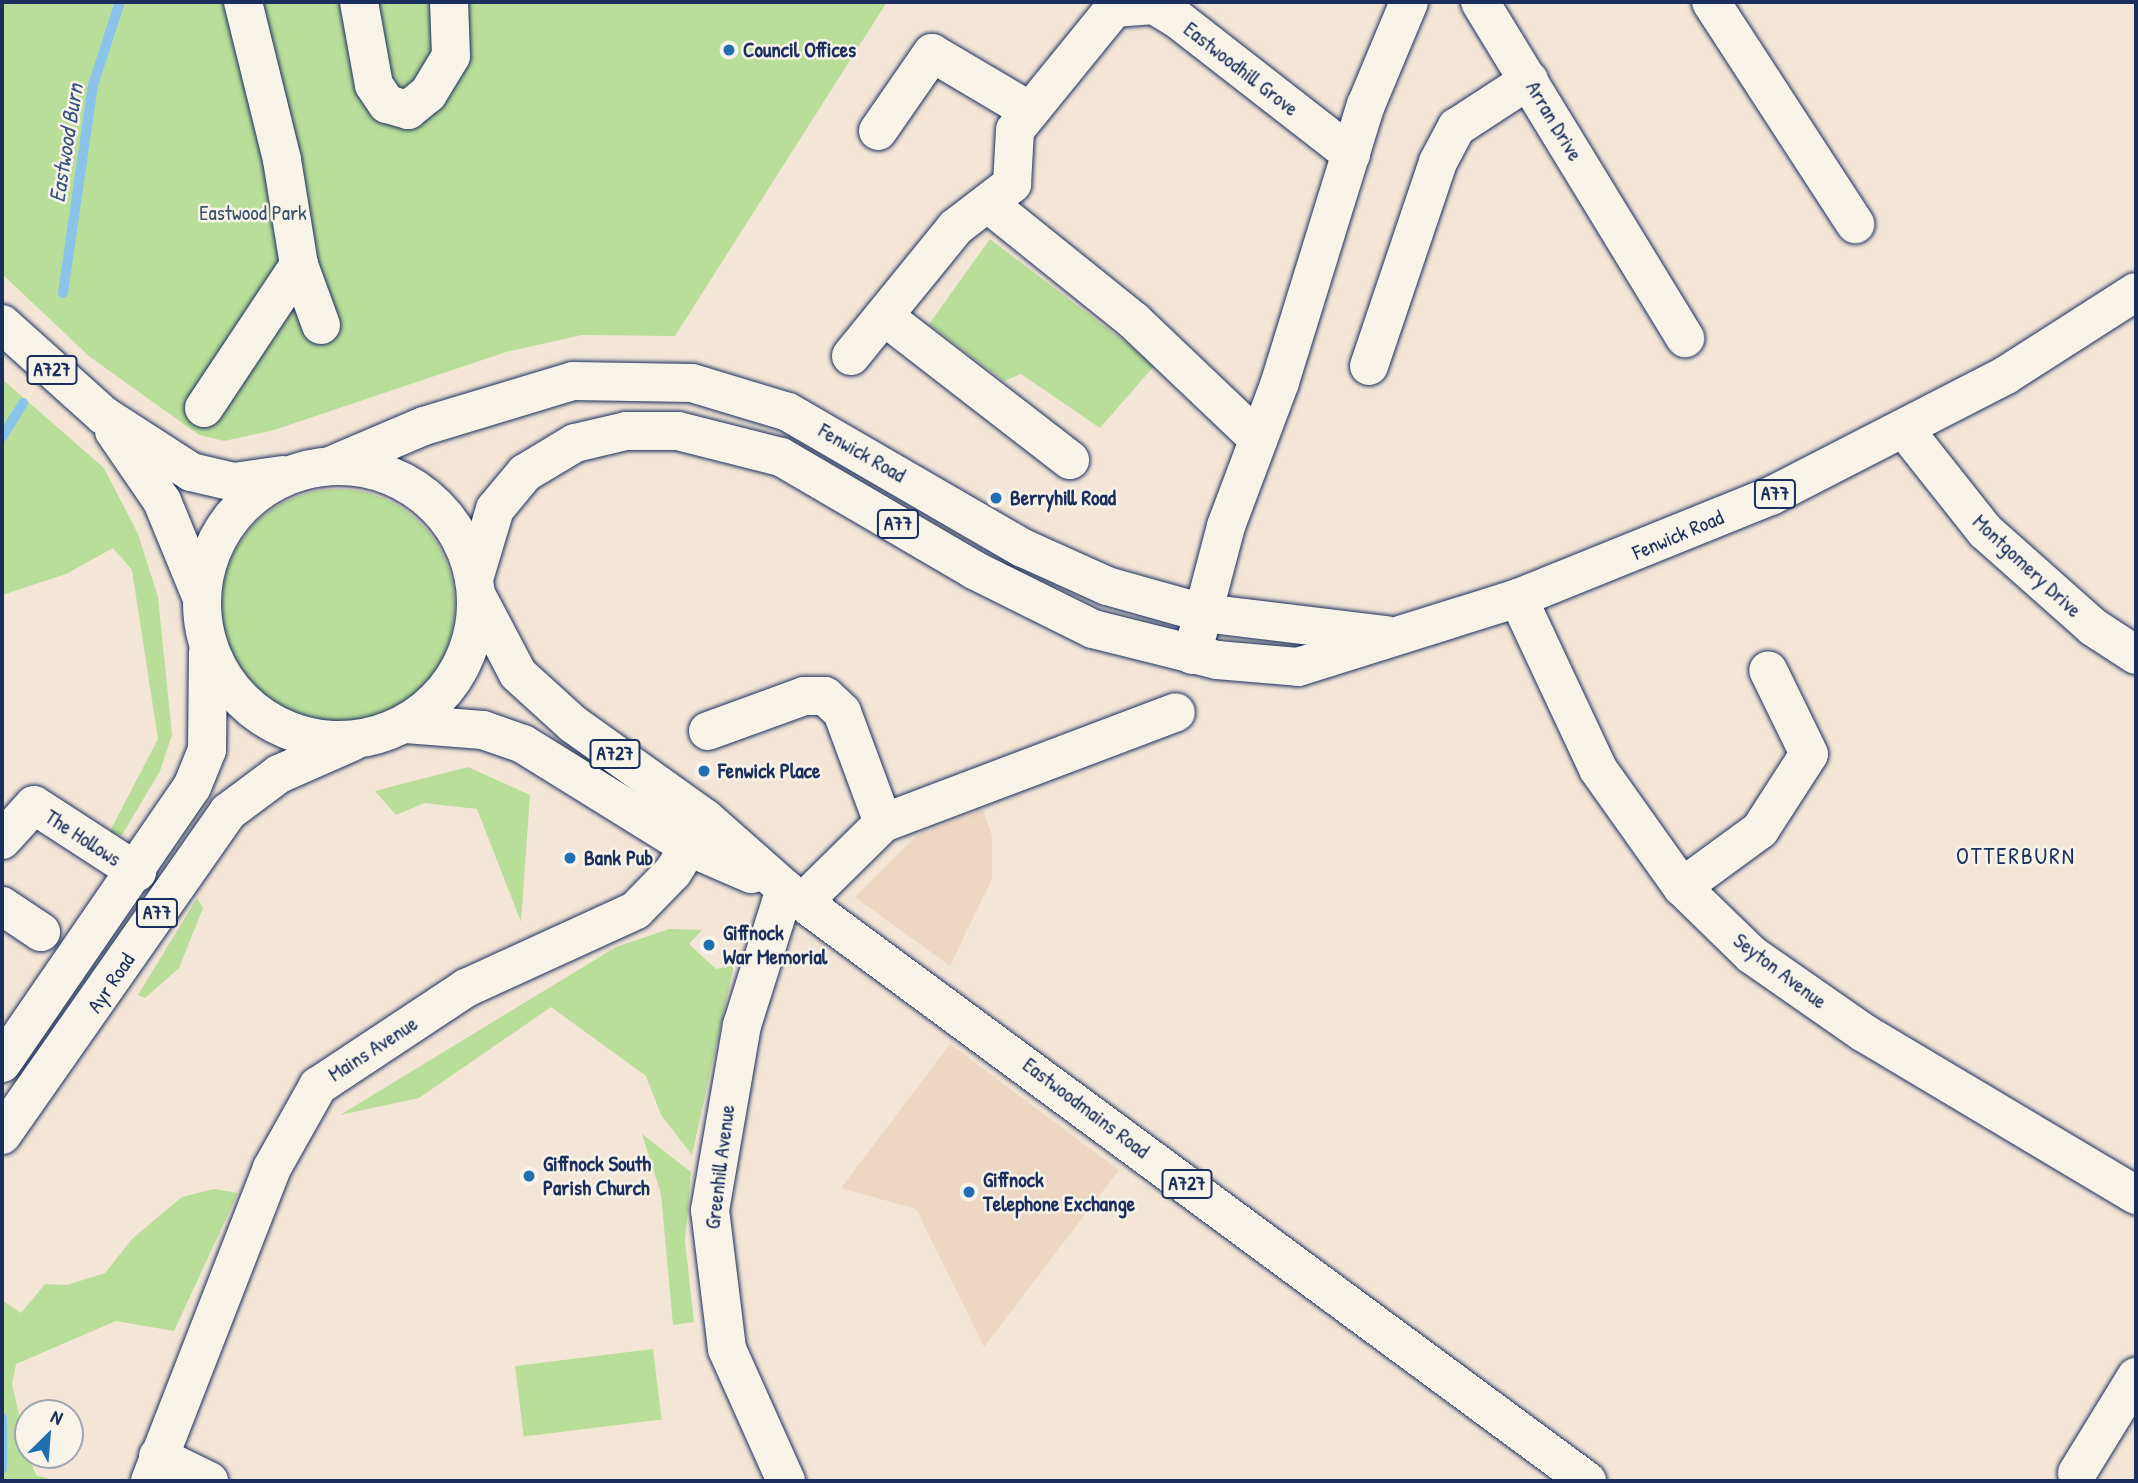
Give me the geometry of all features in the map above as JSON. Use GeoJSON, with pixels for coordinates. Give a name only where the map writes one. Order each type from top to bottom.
{"type":"FeatureCollection","features":[{"type":"Feature","properties":{"kind":"street"},"geometry":{"type":"LineString","coordinates":[[243,2],[282,160],[299,265],[321,325]]}},
{"type":"Feature","properties":{"kind":"street"},"geometry":{"type":"LineString","coordinates":[[359,2],[374,85],[387,104],[408,110],[428,94],[451,56],[449,2]]}},
{"type":"Feature","properties":{"kind":"street"},"geometry":{"type":"LineString","coordinates":[[1192,655],[1258,439],[1388,40],[1409,2]]}},
{"type":"Feature","properties":{"kind":"street","name":"Arran Drive"},"geometry":{"type":"LineString","coordinates":[[1480,2],[1685,338]]}},
{"type":"Feature","properties":{"kind":"street"},"geometry":{"type":"LineString","coordinates":[[1711,2],[1855,224]]}},
{"type":"Feature","properties":{"kind":"street","name":"Eastwoodhill Grove"},"geometry":{"type":"LineString","coordinates":[[851,356],[956,227],[990,205],[1012,184],[1015,130],[1103,15],[1114,8],[1154,5],[1351,154]]}},
{"type":"Feature","properties":{"kind":"street"},"geometry":{"type":"LineString","coordinates":[[878,131],[933,53],[1030,111]]}},
{"type":"Feature","properties":{"kind":"street"},"geometry":{"type":"LineString","coordinates":[[1369,366],[1438,162],[1457,127],[1528,80]]}},
{"type":"Feature","properties":{"kind":"street"},"geometry":{"type":"LineString","coordinates":[[990,205],[1133,320],[1258,439]]}},
{"type":"Feature","properties":{"kind":"street"},"geometry":{"type":"LineString","coordinates":[[205,408],[299,265]]}},
{"type":"Feature","properties":{"kind":"street","name":"Fenwick Road"},"geometry":{"type":"LineString","coordinates":[[475,587],[495,509],[525,472],[575,443],[626,431],[678,431],[781,457],[1033,602],[1105,633],[1192,655],[1298,667],[1356,652],[1386,635],[1518,598],[1772,496],[1905,430],[2136,292]]}},
{"type":"Feature","properties":{"kind":"street"},"geometry":{"type":"LineString","coordinates":[[885,317],[1070,460]]}},
{"type":"Feature","properties":{"kind":"street","name":"A727"},"geometry":{"type":"LineString","coordinates":[[2,324],[103,415],[209,478],[234,482],[312,470]]}},
{"type":"Feature","properties":{"kind":"street","name":"Fenwick Road"},"geometry":{"type":"LineString","coordinates":[[312,470],[517,394],[625,377],[692,383],[757,399],[807,421],[1068,570],[1203,613],[1386,635]]}},
{"type":"Feature","properties":{"kind":"street","name":"A727"},"geometry":{"type":"LineString","coordinates":[[103,415],[162,500],[201,596]]}},
{"type":"Feature","properties":{"kind":"street","name":"Montgomery Drive"},"geometry":{"type":"LineString","coordinates":[[1905,430],[1986,531],[2093,628],[2136,654]]}},
{"type":"Feature","properties":{"kind":"street"},"geometry":{"type":"LineString","coordinates":[[312,470],[253,495],[228,521],[207,561],[201,596],[208,646],[236,696],[274,725],[316,739],[357,740],[406,724],[459,670],[475,625],[475,587]]}},
{"type":"Feature","properties":{"kind":"street","name":"Eastwoodmains Road"},"geometry":{"type":"LineString","coordinates":[[312,470],[386,474],[421,493],[451,524],[497,644],[536,694],[698,833]]}},
{"type":"Feature","properties":{"kind":"street","name":"Seyton Avenue"},"geometry":{"type":"LineString","coordinates":[[1518,598],[1598,769],[1682,887],[1752,955],[1864,1033],[2136,1195]]}},
{"type":"Feature","properties":{"kind":"street","name":"Ayr Road"},"geometry":{"type":"LineString","coordinates":[[2,1063],[137,872],[207,750],[208,646]]}},
{"type":"Feature","properties":{"kind":"street"},"geometry":{"type":"LineString","coordinates":[[1682,887],[1760,830],[1809,754],[1768,670]]}},
{"type":"Feature","properties":{"kind":"street"},"geometry":{"type":"LineString","coordinates":[[708,731],[804,696],[825,696],[842,712],[883,823]]}},
{"type":"Feature","properties":{"kind":"street"},"geometry":{"type":"LineString","coordinates":[[794,896],[883,823],[1176,712]]}},
{"type":"Feature","properties":{"kind":"street","name":"Eastwoodmains Road"},"geometry":{"type":"LineString","coordinates":[[406,724],[483,730],[523,744],[698,833],[794,896],[1587,1481]]}},
{"type":"Feature","properties":{"kind":"street","name":"Ayr Road"},"geometry":{"type":"LineString","coordinates":[[2,1135],[16,1102],[228,812],[279,774],[357,740]]}},
{"type":"Feature","properties":{"kind":"street","name":"The Hollows"},"geometry":{"type":"LineString","coordinates":[[2,840],[34,805],[137,872]]}},
{"type":"Feature","properties":{"kind":"street","name":"Mains Avenue"},"geometry":{"type":"LineString","coordinates":[[154,1469],[272,1168],[318,1086],[466,988],[636,910],[698,833]]}},
{"type":"Feature","properties":{"kind":"street","name":"Greenhill Avenue"},"geometry":{"type":"LineString","coordinates":[[786,1481],[727,1349],[710,1210],[742,1025],[794,896]]}},
{"type":"Feature","properties":{"kind":"street"},"geometry":{"type":"LineString","coordinates":[[2,906],[41,932]]}},
{"type":"Feature","properties":{"kind":"street"},"geometry":{"type":"LineString","coordinates":[[2077,1472],[2136,1377]]}},
{"type":"Feature","properties":{"kind":"street"},"geometry":{"type":"LineString","coordinates":[[154,1469],[209,1481]]}},
{"type":"Feature","properties":{"kind":"shaded area"},"geometry":{"type":"Polygon","coordinates":[[[983,809],[992,836],[992,879],[950,966],[855,897],[917,835],[983,809]]]}},
{"type":"Feature","properties":{"kind":"shaded area"},"geometry":{"type":"Polygon","coordinates":[[[950,1044],[1119,1170],[984,1347],[916,1209],[841,1188],[950,1044]]]}},
{"type":"Feature","properties":{"kind":"green space","name":"Eastwood Park"},"geometry":{"type":"Polygon","coordinates":[[[2,2],[887,2],[675,336],[582,335],[506,352],[274,430],[224,441],[199,435],[90,357],[2,274],[2,2]]]}},
{"type":"Feature","properties":{"kind":"green space"},"geometry":{"type":"Polygon","coordinates":[[[990,239],[1155,365],[1100,428],[1021,374],[1004,381],[929,324],[990,239]]]}},
{"type":"Feature","properties":{"kind":"green space"},"geometry":{"type":"Polygon","coordinates":[[[2,379],[104,468],[138,534],[158,597],[172,735],[160,771],[122,835],[109,833],[158,739],[132,570],[113,548],[66,574],[2,595],[2,379]]]}},
{"type":"Feature","properties":{"kind":"green space"},"geometry":{"type":"Polygon","coordinates":[[[327,489],[349,489],[383,498],[421,523],[446,561],[453,583],[453,629],[446,651],[421,689],[393,709],[372,718],[349,723],[327,723],[304,718],[283,709],[264,697],[247,680],[226,640],[221,617],[221,595],[226,572],[235,551],[247,532],[264,515],[304,494],[327,489]]]}},
{"type":"Feature","properties":{"kind":"green space"},"geometry":{"type":"Polygon","coordinates":[[[468,767],[530,795],[521,922],[477,809],[424,803],[396,815],[375,791],[468,767]]]}},
{"type":"Feature","properties":{"kind":"green space"},"geometry":{"type":"Polygon","coordinates":[[[197,898],[203,908],[179,968],[145,998],[138,995],[197,898]]]}},
{"type":"Feature","properties":{"kind":"green space"},"geometry":{"type":"Polygon","coordinates":[[[669,929],[702,930],[689,944],[716,969],[734,965],[692,1155],[661,1115],[646,1076],[551,1007],[419,1098],[340,1115],[616,947],[669,929]]]}},
{"type":"Feature","properties":{"kind":"green space"},"geometry":{"type":"Polygon","coordinates":[[[642,1134],[691,1172],[685,1241],[694,1322],[673,1325],[661,1194],[642,1134]]]}},
{"type":"Feature","properties":{"kind":"green space"},"geometry":{"type":"Polygon","coordinates":[[[214,1189],[238,1193],[174,1331],[116,1321],[16,1364],[12,1384],[15,1399],[14,1469],[34,1469],[36,1475],[56,1481],[2,1481],[2,1300],[21,1313],[45,1284],[67,1285],[105,1273],[132,1239],[182,1197],[214,1189]]]}},
{"type":"Feature","properties":{"kind":"green space"},"geometry":{"type":"Polygon","coordinates":[[[653,1349],[662,1419],[524,1436],[515,1366],[653,1349]]]}},
{"type":"Feature","properties":{"kind":"waterway","name":"Eastwood Burn"},"geometry":{"type":"LineString","coordinates":[[63,293],[93,85],[120,2]]}},
{"type":"Feature","properties":{"kind":"waterway","name":"Eastwood Burn"},"geometry":{"type":"LineString","coordinates":[[2,437],[23,403]]}},
{"type":"Feature","properties":{"kind":"waterway","name":"Eastwood Burn"},"geometry":{"type":"LineString","coordinates":[[2,1418],[2,1469]]}},
{"type":"Feature","properties":{"kind":"place","name":"Council Offices"},"geometry":{"type":"Point","coordinates":[729,50]}},
{"type":"Feature","properties":{"kind":"place","name":"Berryhill Road"},"geometry":{"type":"Point","coordinates":[996,498]}},
{"type":"Feature","properties":{"kind":"place","name":"Fenwick Place"},"geometry":{"type":"Point","coordinates":[704,771]}},
{"type":"Feature","properties":{"kind":"place","name":"Bank Pub"},"geometry":{"type":"Point","coordinates":[570,858]}},
{"type":"Feature","properties":{"kind":"place","name":"Giffnock War Memorial"},"geometry":{"type":"Point","coordinates":[709,945]}},
{"type":"Feature","properties":{"kind":"place","name":"Giffnock South Parish Church"},"geometry":{"type":"Point","coordinates":[529,1176]}},
{"type":"Feature","properties":{"kind":"place","name":"Giffnock Telephone Exchange"},"geometry":{"type":"Point","coordinates":[969,1192]}},
{"type":"Feature","properties":{"kind":"district","name":"OTTERBURN"},"geometry":{"type":"Point","coordinates":[2016,856]}}]}
